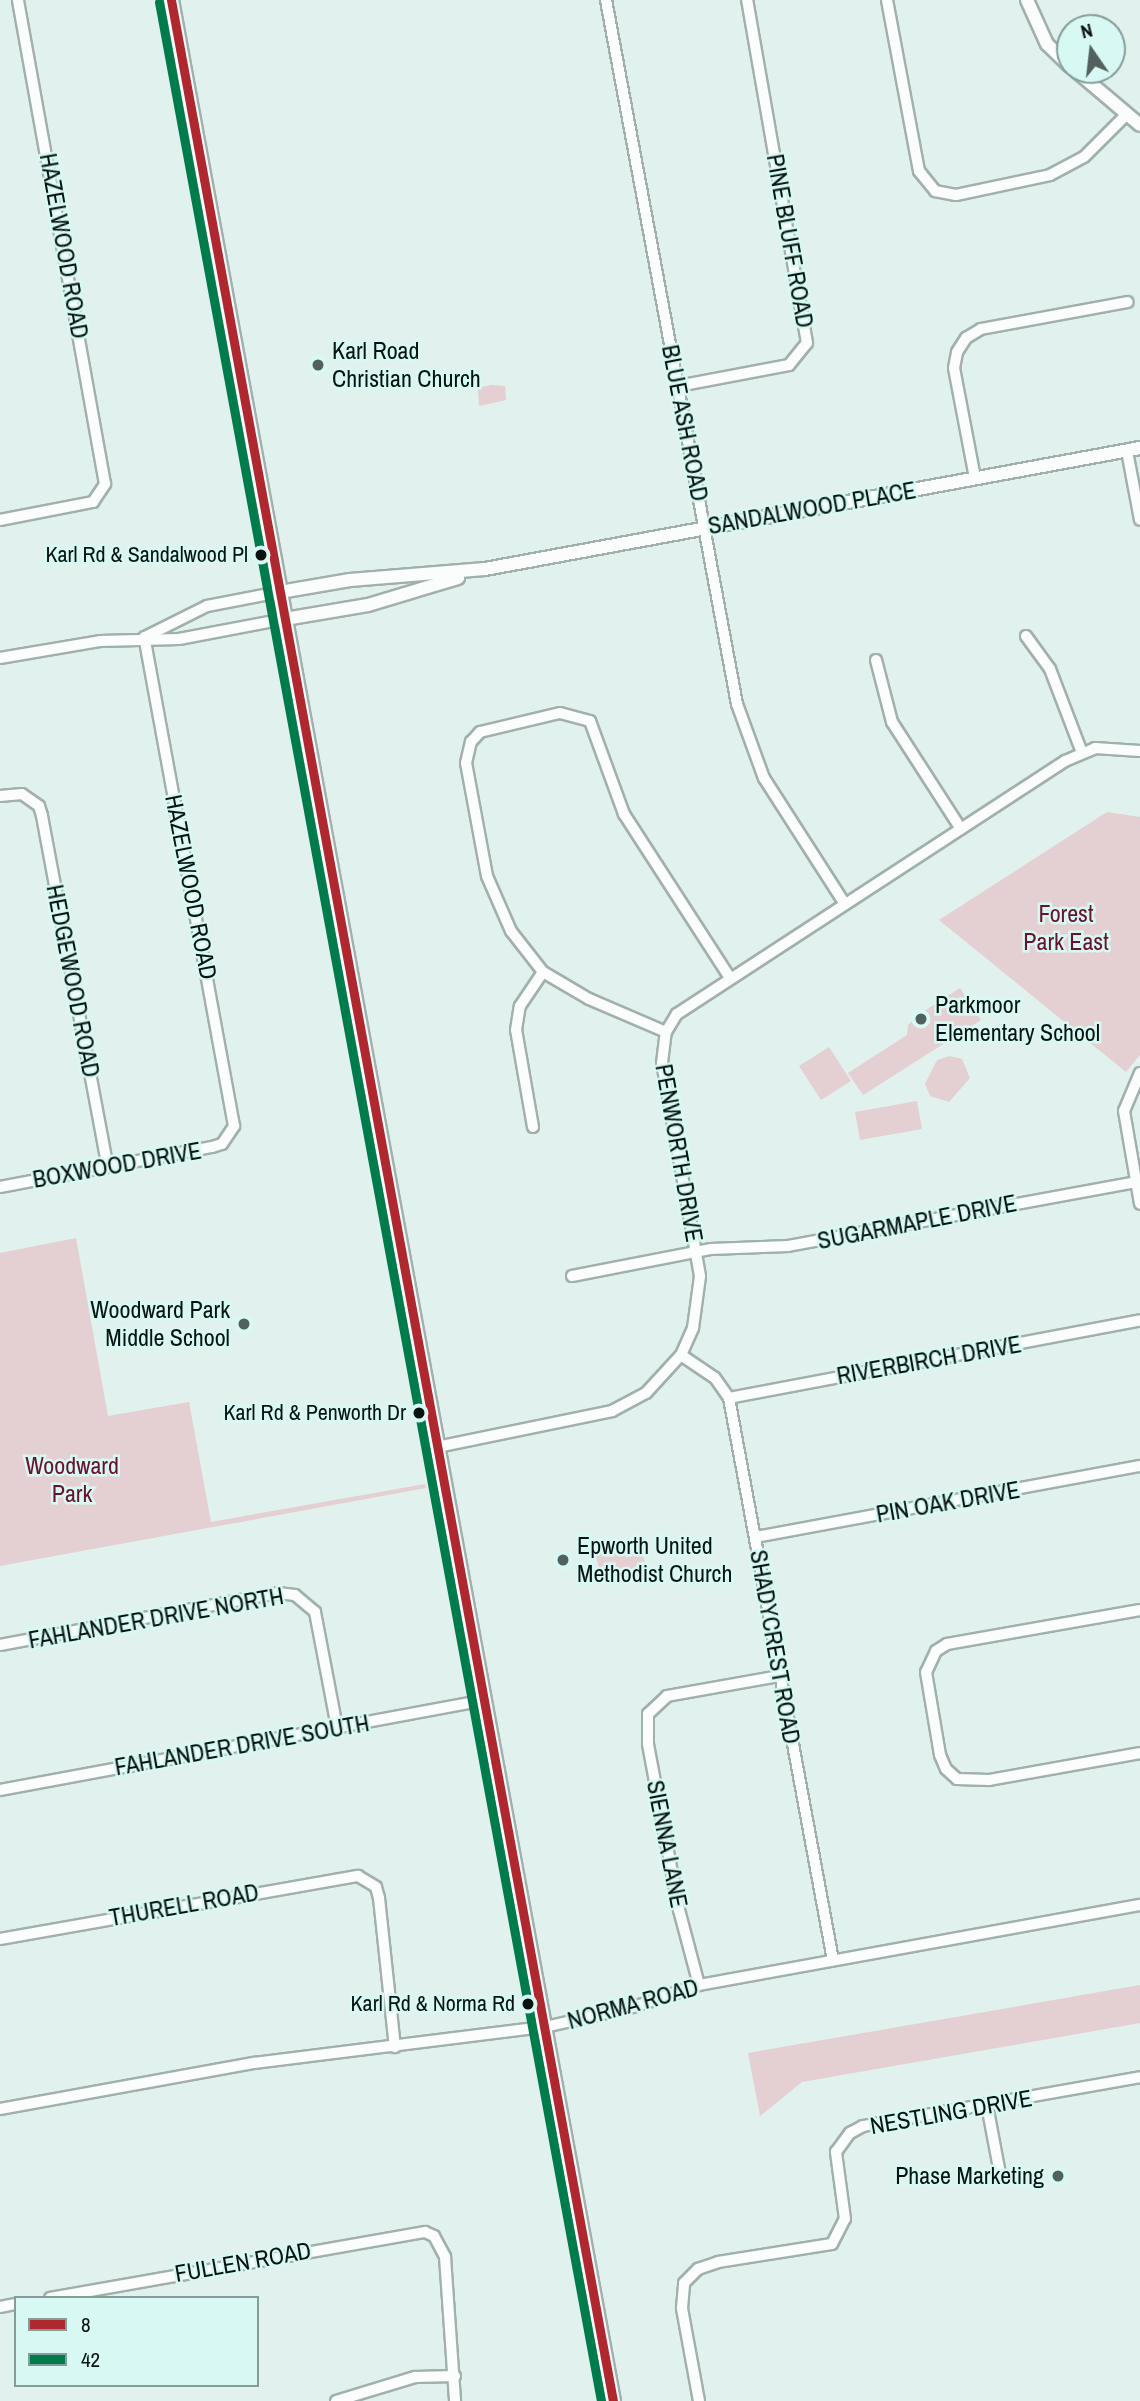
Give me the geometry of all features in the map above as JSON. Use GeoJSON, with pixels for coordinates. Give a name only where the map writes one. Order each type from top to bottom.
{"type":"FeatureCollection","features":[{"type":"Feature","properties":{"kind":"main road"},"geometry":{"type":"LineString","coordinates":[[171,0],[613,2401]]}},
{"type":"Feature","properties":{"kind":"street","name":"HAZELWOOD ROAD"},"geometry":{"type":"LineString","coordinates":[[0,520],[93,502],[102,492],[105,475],[18,0]]}},
{"type":"Feature","properties":{"kind":"street","name":"BLUE ASH ROAD"},"geometry":{"type":"LineString","coordinates":[[606,0],[737,704],[751,750],[845,904]]}},
{"type":"Feature","properties":{"kind":"street","name":"PINE BLUFF ROAD"},"geometry":{"type":"LineString","coordinates":[[678,386],[789,365],[807,342],[747,0]]}},
{"type":"Feature","properties":{"kind":"street"},"geometry":{"type":"LineString","coordinates":[[887,0],[919,171],[935,191],[956,195],[1050,175],[1084,157],[1127,114]]}},
{"type":"Feature","properties":{"kind":"street"},"geometry":{"type":"LineString","coordinates":[[1027,0],[1047,44],[1056,53]]}},
{"type":"Feature","properties":{"kind":"street"},"geometry":{"type":"LineString","coordinates":[[1092,84],[1140,125]]}},
{"type":"Feature","properties":{"kind":"street"},"geometry":{"type":"LineString","coordinates":[[975,478],[954,368],[957,352],[965,338],[981,329],[1128,302]]}},
{"type":"Feature","properties":{"kind":"street","name":"SANDALWOOD PLACE"},"geometry":{"type":"LineString","coordinates":[[144,637],[206,606],[351,580],[485,569],[1133,449]]}},
{"type":"Feature","properties":{"kind":"street"},"geometry":{"type":"LineString","coordinates":[[1133,449],[1140,520]]}},
{"type":"Feature","properties":{"kind":"street","name":"SANDALWOOD PLACE"},"geometry":{"type":"LineString","coordinates":[[0,658],[144,637],[179,639],[368,605],[485,569]]}},
{"type":"Feature","properties":{"kind":"street"},"geometry":{"type":"LineString","coordinates":[[1026,636],[1050,669],[1082,753]]}},
{"type":"Feature","properties":{"kind":"street","name":"HAZELWOOD ROAD"},"geometry":{"type":"LineString","coordinates":[[144,637],[234,1115],[230,1136]]}},
{"type":"Feature","properties":{"kind":"street"},"geometry":{"type":"LineString","coordinates":[[876,660],[892,722],[961,828]]}},
{"type":"Feature","properties":{"kind":"street"},"geometry":{"type":"LineString","coordinates":[[666,1032],[590,999],[544,972],[511,932],[487,876],[466,763],[471,742],[493,726],[560,713],[590,721],[624,814],[730,978]]}},
{"type":"Feature","properties":{"kind":"street","name":"PENWORTH DRIVE"},"geometry":{"type":"LineString","coordinates":[[438,1447],[612,1411],[646,1393],[681,1355],[699,1302],[696,1252],[663,1075],[666,1032],[688,1004],[1082,753],[1104,748],[1140,751]]}},
{"type":"Feature","properties":{"kind":"street","name":"HEDGEWOOD ROAD"},"geometry":{"type":"LineString","coordinates":[[0,796],[22,794],[31,798],[42,816],[107,1167]]}},
{"type":"Feature","properties":{"kind":"street"},"geometry":{"type":"LineString","coordinates":[[533,1126],[516,1030],[520,1006],[544,972]]}},
{"type":"Feature","properties":{"kind":"street"},"geometry":{"type":"LineString","coordinates":[[1140,1073],[1124,1111],[1140,1204]]}},
{"type":"Feature","properties":{"kind":"street","name":"BOXWOOD DRIVE"},"geometry":{"type":"LineString","coordinates":[[0,1186],[212,1147],[230,1136]]}},
{"type":"Feature","properties":{"kind":"street","name":"SUGARMAPLE DRIVE"},"geometry":{"type":"LineString","coordinates":[[572,1276],[696,1252],[788,1246],[1136,1181]]}},
{"type":"Feature","properties":{"kind":"street","name":"RIVERBIRCH DRIVE"},"geometry":{"type":"LineString","coordinates":[[729,1398],[1135,1322]]}},
{"type":"Feature","properties":{"kind":"street"},"geometry":{"type":"LineString","coordinates":[[681,1355],[715,1378],[729,1398]]}},
{"type":"Feature","properties":{"kind":"street","name":"SHADYCREST ROAD"},"geometry":{"type":"LineString","coordinates":[[729,1398],[833,1960]]}},
{"type":"Feature","properties":{"kind":"street","name":"PIN OAK DRIVE"},"geometry":{"type":"LineString","coordinates":[[756,1536],[1140,1466]]}},
{"type":"Feature","properties":{"kind":"street","name":"FAHLANDER DRIVE NORTH"},"geometry":{"type":"LineString","coordinates":[[0,1645],[278,1593],[295,1595],[309,1605],[317,1620],[337,1727]]}},
{"type":"Feature","properties":{"kind":"street"},"geometry":{"type":"LineString","coordinates":[[1140,1610],[964,1640],[936,1651],[926,1680],[940,1755],[951,1775],[973,1782],[1140,1753]]}},
{"type":"Feature","properties":{"kind":"street","name":"SIENNA LANE"},"geometry":{"type":"LineString","coordinates":[[699,1985],[679,1910],[646,1723],[655,1704],[667,1696],[779,1675]]}},
{"type":"Feature","properties":{"kind":"street","name":"FAHLANDER DRIVE SOUTH"},"geometry":{"type":"LineString","coordinates":[[0,1790],[484,1700]]}},
{"type":"Feature","properties":{"kind":"street","name":"THURELL ROAD"},"geometry":{"type":"LineString","coordinates":[[0,1939],[349,1875],[367,1879],[379,1898],[395,2047]]}},
{"type":"Feature","properties":{"kind":"street","name":"NORMA ROAD"},"geometry":{"type":"LineString","coordinates":[[0,2109],[254,2063],[545,2027],[637,2007],[699,1985],[1140,1905]]}},
{"type":"Feature","properties":{"kind":"street","name":"NESTLING DRIVE"},"geometry":{"type":"LineString","coordinates":[[699,2401],[680,2295],[689,2275],[698,2269],[832,2244],[845,2219],[836,2152],[850,2133],[863,2126],[1140,2077]]}},
{"type":"Feature","properties":{"kind":"street"},"geometry":{"type":"LineString","coordinates":[[987,2105],[1001,2179]]}},
{"type":"Feature","properties":{"kind":"street","name":"FULLEN ROAD"},"geometry":{"type":"LineString","coordinates":[[62,2296],[404,2233],[434,2236],[445,2257],[455,2376]]}},
{"type":"Feature","properties":{"kind":"street"},"geometry":{"type":"LineString","coordinates":[[336,2401],[415,2376],[455,2376],[455,2401]]}},
{"type":"Feature","properties":{"kind":"green space"},"geometry":{"type":"Polygon","coordinates":[[[505,386],[506,400],[479,406],[478,388],[505,386]]]}},
{"type":"Feature","properties":{"kind":"green space","name":"Forest Park East"},"geometry":{"type":"Polygon","coordinates":[[[1107,812],[1140,817],[1140,1055],[1126,1072],[939,920],[1107,812]]]}},
{"type":"Feature","properties":{"kind":"green space"},"geometry":{"type":"Polygon","coordinates":[[[960,988],[981,1020],[863,1095],[848,1073],[907,1035],[908,1025],[918,1015],[960,988]]]}},
{"type":"Feature","properties":{"kind":"green space"},"geometry":{"type":"Polygon","coordinates":[[[829,1047],[851,1081],[821,1100],[799,1066],[829,1047]]]}},
{"type":"Feature","properties":{"kind":"green space"},"geometry":{"type":"Polygon","coordinates":[[[950,1056],[962,1059],[970,1078],[949,1102],[930,1096],[925,1084],[937,1060],[950,1056]]]}},
{"type":"Feature","properties":{"kind":"green space"},"geometry":{"type":"Polygon","coordinates":[[[917,1101],[922,1129],[860,1140],[855,1112],[917,1101]]]}},
{"type":"Feature","properties":{"kind":"green space","name":"Woodward Park"},"geometry":{"type":"Polygon","coordinates":[[[76,1238],[108,1416],[189,1402],[211,1522],[425,1484],[426,1488],[0,1566],[0,1253],[76,1238]]]}},
{"type":"Feature","properties":{"kind":"green space"},"geometry":{"type":"Polygon","coordinates":[[[640,1540],[646,1568],[601,1581],[595,1549],[640,1540]]]}},
{"type":"Feature","properties":{"kind":"green space"},"geometry":{"type":"Polygon","coordinates":[[[1140,1985],[1140,2023],[802,2082],[760,2116],[748,2053],[1140,1985]]]}},
{"type":"Feature","properties":{"kind":"transit line","name":"8"},"geometry":{"type":"LineString","coordinates":[[171,0],[613,2401]]}},
{"type":"Feature","properties":{"kind":"transit line","name":"42"},"geometry":{"type":"LineString","coordinates":[[159,2],[601,2401]]}},
{"type":"Feature","properties":{"kind":"place","name":"Karl Road Christian Church"},"geometry":{"type":"Point","coordinates":[318,365]}},
{"type":"Feature","properties":{"kind":"place","name":"Karl Rd & Sandalwood Pl"},"geometry":{"type":"Point","coordinates":[261,555]}},
{"type":"Feature","properties":{"kind":"place","name":"Parkmoor Elementary School"},"geometry":{"type":"Point","coordinates":[921,1019]}},
{"type":"Feature","properties":{"kind":"place","name":"Woodward Park Middle School"},"geometry":{"type":"Point","coordinates":[244,1324]}},
{"type":"Feature","properties":{"kind":"place","name":"Karl Rd & Penworth Dr"},"geometry":{"type":"Point","coordinates":[419,1413]}},
{"type":"Feature","properties":{"kind":"place","name":"Epworth United Methodist Church"},"geometry":{"type":"Point","coordinates":[563,1560]}},
{"type":"Feature","properties":{"kind":"place","name":"Karl Rd & Norma Rd"},"geometry":{"type":"Point","coordinates":[528,2004]}},
{"type":"Feature","properties":{"kind":"place","name":"Phase Marketing"},"geometry":{"type":"Point","coordinates":[1058,2176]}}]}
